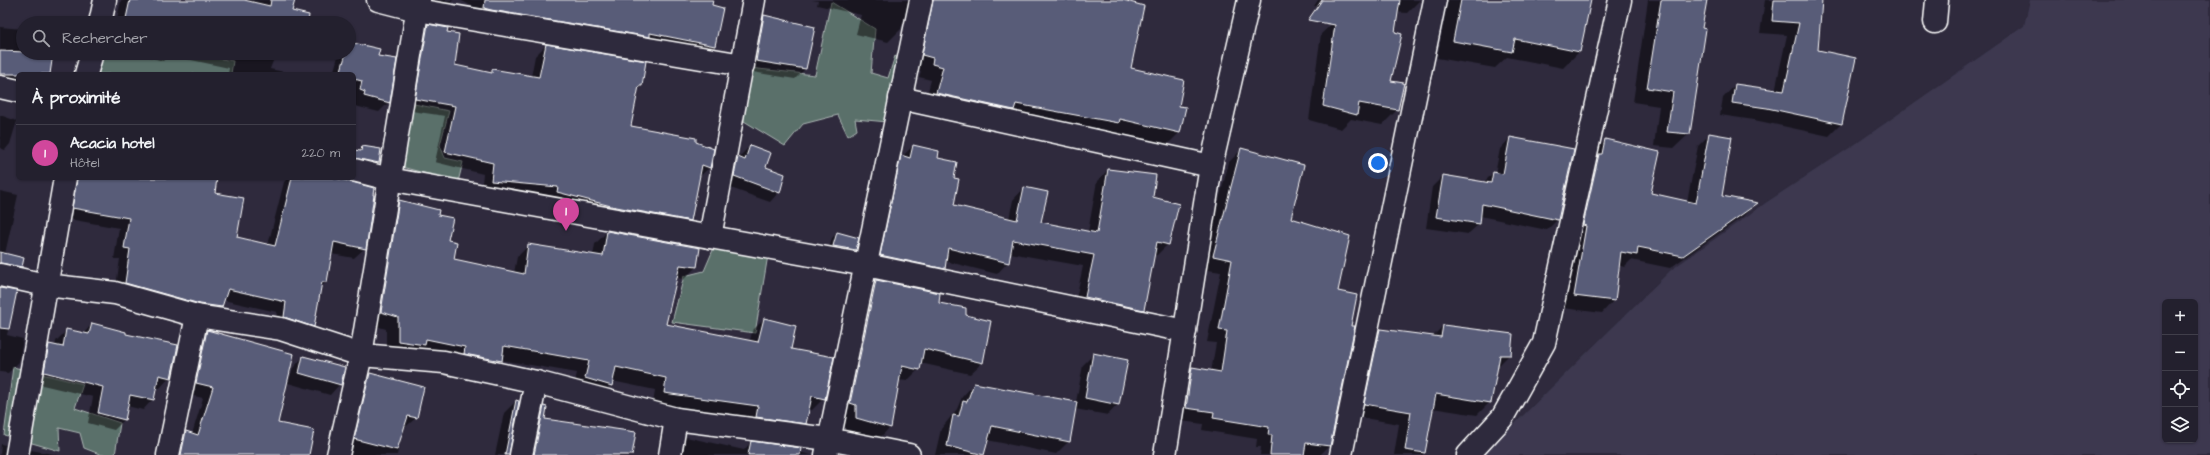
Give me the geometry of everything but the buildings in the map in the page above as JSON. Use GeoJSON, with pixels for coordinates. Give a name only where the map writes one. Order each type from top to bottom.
{"type":"FeatureCollection","features":[{"type":"Feature","properties":{"kind":"street"},"geometry":{"type":"LineString","coordinates":[[102,16],[105,0]]}},
{"type":"Feature","properties":{"kind":"street"},"geometry":{"type":"LineString","coordinates":[[378,0],[418,5],[743,65]]}},
{"type":"Feature","properties":{"kind":"street"},"geometry":{"type":"LineString","coordinates":[[710,237],[754,0]]}},
{"type":"Feature","properties":{"kind":"street"},"geometry":{"type":"LineString","coordinates":[[827,447],[921,0]]}},
{"type":"Feature","properties":{"kind":"street"},"geometry":{"type":"LineString","coordinates":[[1165,455],[1211,166],[1249,0]]}},
{"type":"Feature","properties":{"kind":"street"},"geometry":{"type":"LineString","coordinates":[[1341,455],[1436,0]]}},
{"type":"Feature","properties":{"kind":"street"},"geometry":{"type":"LineString","coordinates":[[1468,455],[1502,418],[1544,343],[1620,0]]}},
{"type":"Feature","properties":{"kind":"street"},"geometry":{"type":"LineString","coordinates":[[1935,22],[1937,0]]}},
{"type":"Feature","properties":{"kind":"street"},"geometry":{"type":"LineString","coordinates":[[338,455],[361,355],[418,5]]}},
{"type":"Feature","properties":{"kind":"street"},"geometry":{"type":"LineString","coordinates":[[87,72],[90,60]]}},
{"type":"Feature","properties":{"kind":"street"},"geometry":{"type":"LineString","coordinates":[[0,87],[16,91]]}},
{"type":"Feature","properties":{"kind":"street"},"geometry":{"type":"LineString","coordinates":[[900,98],[1211,166]]}},
{"type":"Feature","properties":{"kind":"street"},"geometry":{"type":"LineString","coordinates":[[356,171],[389,179],[866,265],[1185,331]]}},
{"type":"Feature","properties":{"kind":"street"},"geometry":{"type":"LineString","coordinates":[[17,455],[65,180]]}},
{"type":"Feature","properties":{"kind":"street"},"geometry":{"type":"LineString","coordinates":[[0,275],[46,285],[116,293],[197,316],[281,329],[361,355],[444,362],[536,382],[676,419],[827,447],[909,455]]}},
{"type":"Feature","properties":{"kind":"street"},"geometry":{"type":"LineString","coordinates":[[168,455],[197,316]]}},
{"type":"Feature","properties":{"kind":"street"},"geometry":{"type":"LineString","coordinates":[[521,455],[536,382]]}},
{"type":"Feature","properties":{"kind":"street"},"geometry":{"type":"LineString","coordinates":[[670,455],[676,419]]}},
{"type":"Feature","properties":{"kind":"shaded area"},"geometry":{"type":"Polygon","coordinates":[[[2030,0],[2210,0],[2210,455],[1483,455],[1671,270],[1767,202],[1857,143],[2024,26],[2030,0]]]}},
{"type":"Feature","properties":{"kind":"green space"},"geometry":{"type":"Polygon","coordinates":[[[831,2],[875,29],[871,73],[888,78],[895,56],[905,63],[888,122],[855,119],[857,130],[848,136],[838,115],[803,124],[785,146],[739,118],[749,68],[815,75],[831,2]]]}},
{"type":"Feature","properties":{"kind":"green space"},"geometry":{"type":"Polygon","coordinates":[[[98,60],[233,61],[231,72],[95,72],[98,60]]]}},
{"type":"Feature","properties":{"kind":"green space"},"geometry":{"type":"Polygon","coordinates":[[[409,103],[449,111],[440,145],[445,158],[463,162],[458,182],[398,166],[409,103]]]}},
{"type":"Feature","properties":{"kind":"green space"},"geometry":{"type":"Polygon","coordinates":[[[716,243],[768,255],[755,333],[672,322],[684,276],[704,271],[716,243]]]}},
{"type":"Feature","properties":{"kind":"green space"},"geometry":{"type":"Polygon","coordinates":[[[13,367],[83,384],[75,408],[120,423],[115,455],[102,455],[84,448],[80,433],[59,428],[60,451],[4,435],[13,367]]]}},
{"type":"Feature","properties":{"kind":"place","name":"Acacia hotel"},"geometry":{"type":"Point","coordinates":[566,231]}}]}
